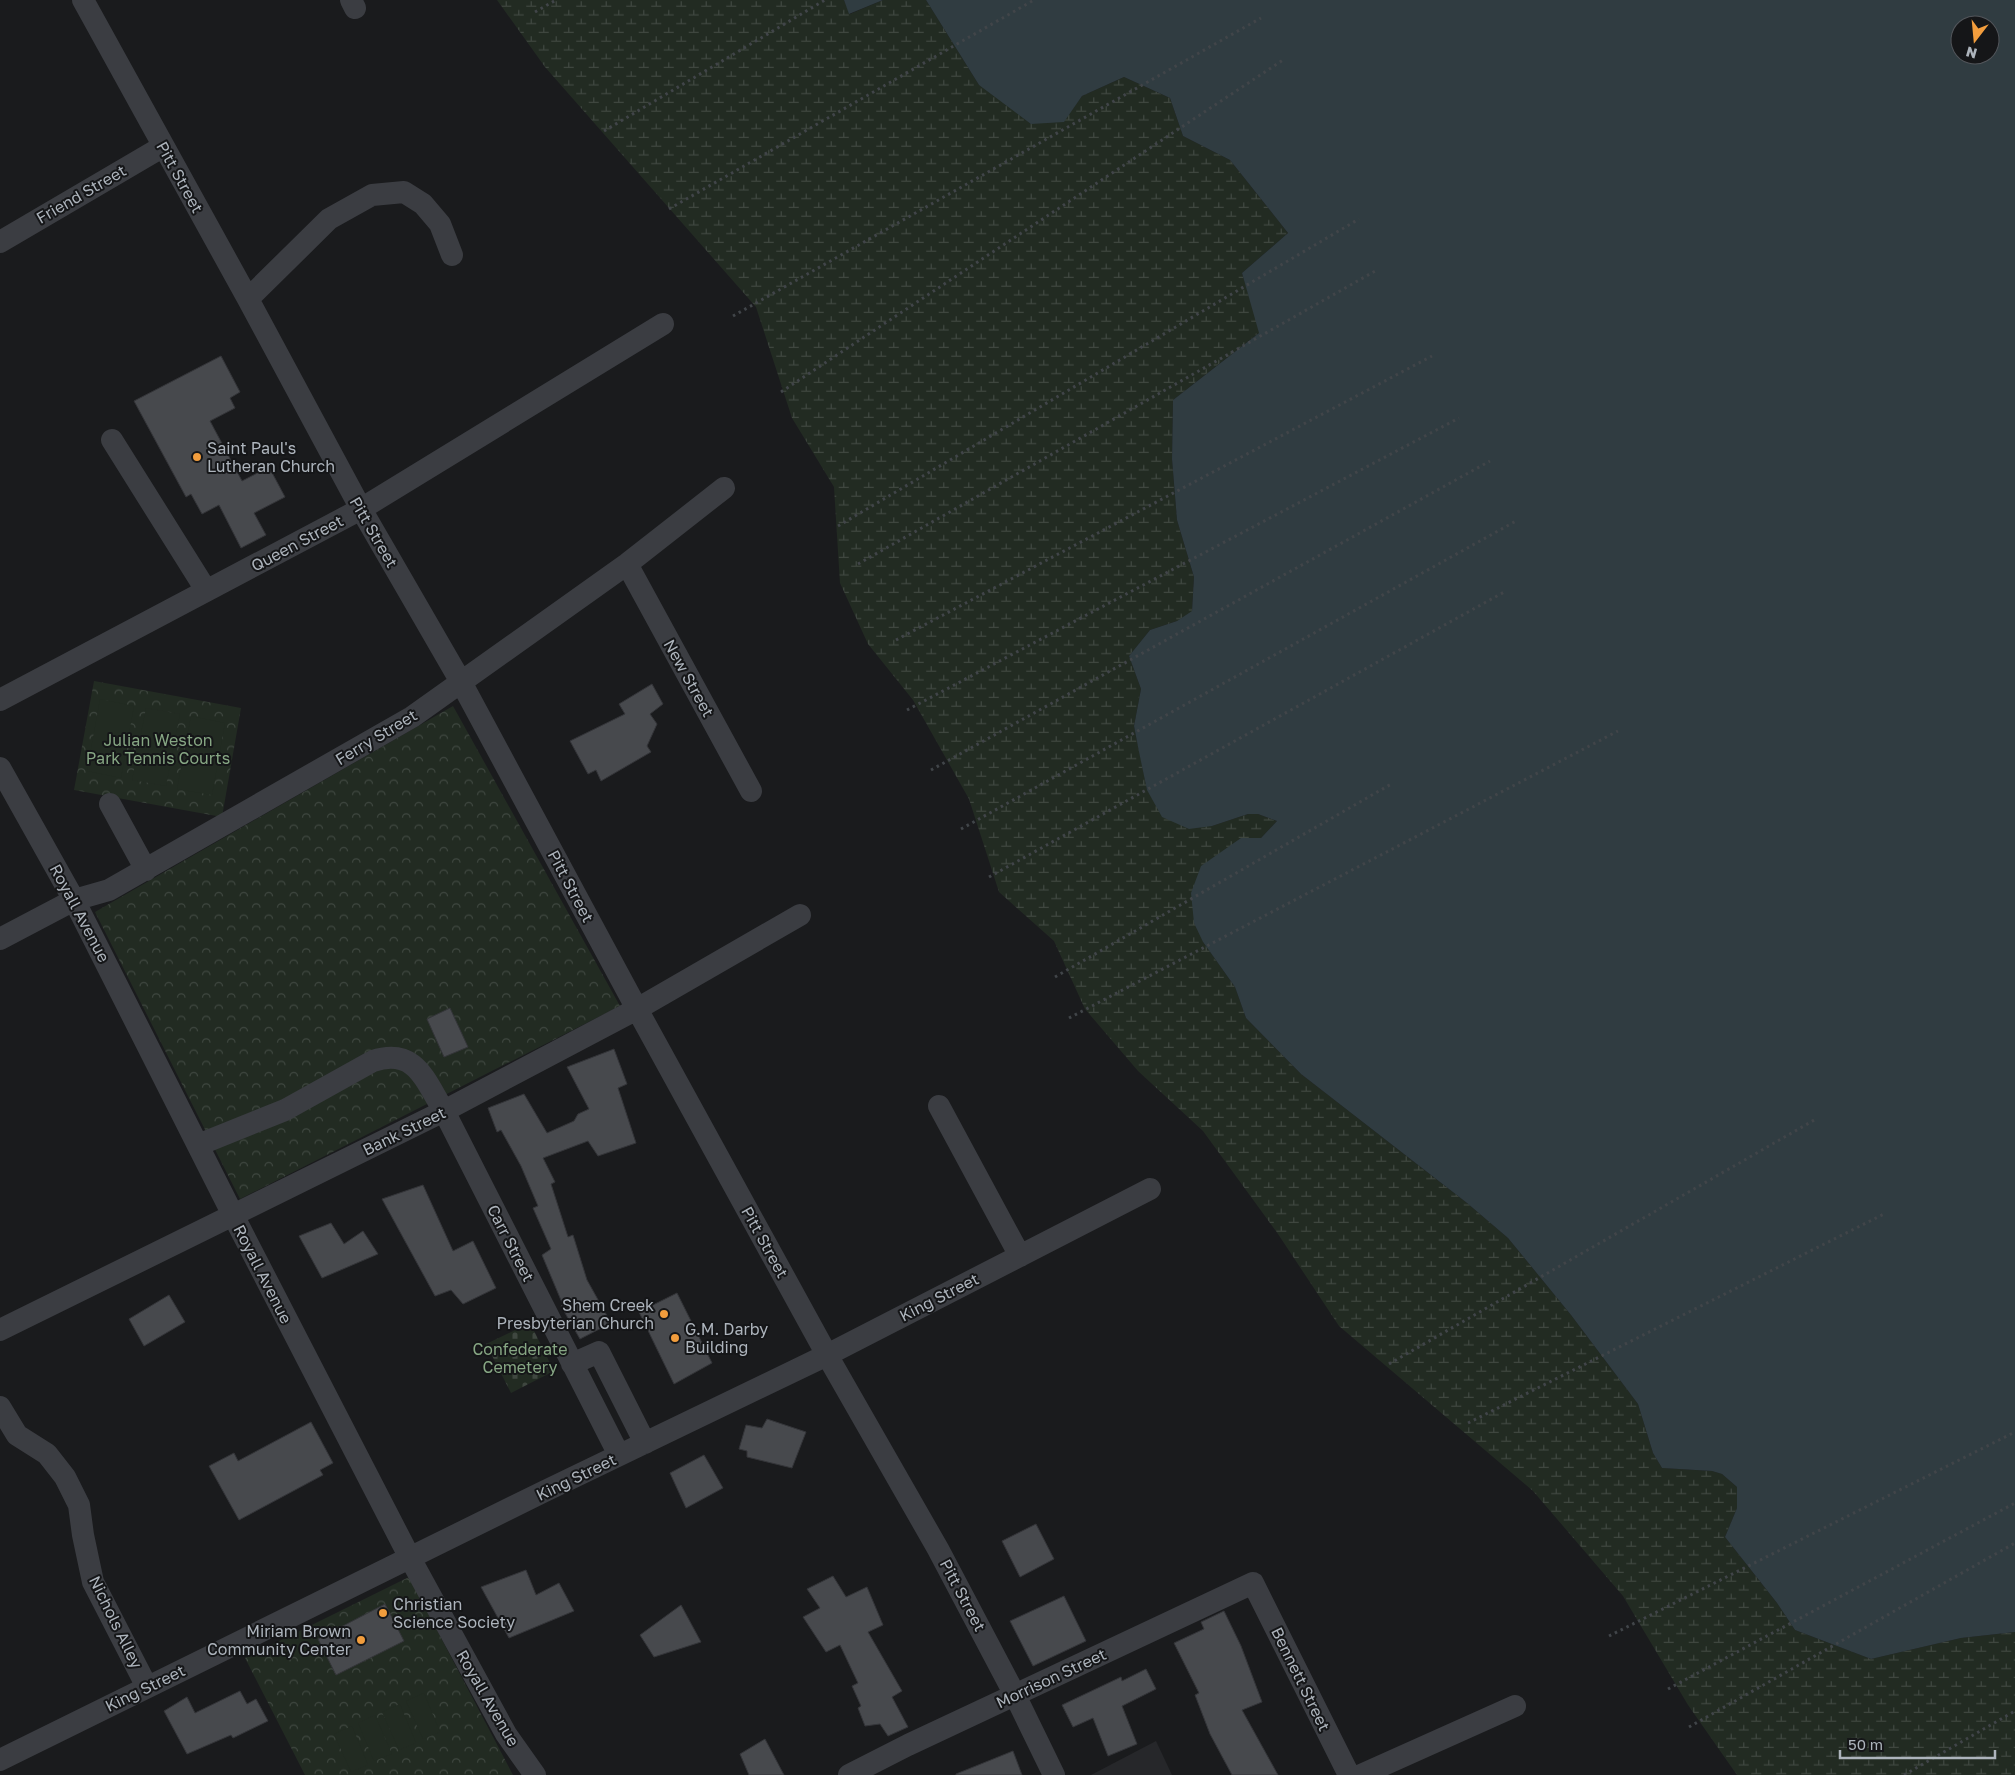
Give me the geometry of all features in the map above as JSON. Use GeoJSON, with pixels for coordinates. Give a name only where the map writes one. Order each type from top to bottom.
{"type":"FeatureCollection","features":[{"type":"Feature","properties":{"kind":"street","name":"Pitt Street"},"geometry":{"type":"LineString","coordinates":[[83,0],[361,509],[461,682],[637,1009],[827,1355],[938,1549],[1016,1695],[1054,1775]]}},
{"type":"Feature","properties":{"kind":"street","name":"Friend Street"},"geometry":{"type":"LineString","coordinates":[[0,242],[162,147]]}},
{"type":"Feature","properties":{"kind":"street"},"geometry":{"type":"LineString","coordinates":[[248,299],[329,219],[372,195],[404,192],[423,204],[440,224],[452,256]]}},
{"type":"Feature","properties":{"kind":"street","name":"Queen Street"},"geometry":{"type":"LineString","coordinates":[[0,700],[361,509],[663,324]]}},
{"type":"Feature","properties":{"kind":"street"},"geometry":{"type":"LineString","coordinates":[[112,440],[206,590]]}},
{"type":"Feature","properties":{"kind":"street","name":"Ferry Street"},"geometry":{"type":"LineString","coordinates":[[0,939],[74,900],[109,890],[412,717],[627,564],[724,488]]}},
{"type":"Feature","properties":{"kind":"street","name":"New Street"},"geometry":{"type":"LineString","coordinates":[[627,564],[751,791]]}},
{"type":"Feature","properties":{"kind":"street","name":"Royall Avenue"},"geometry":{"type":"LineString","coordinates":[[0,768],[74,900],[233,1215],[410,1558],[506,1734],[535,1775]]}},
{"type":"Feature","properties":{"kind":"street"},"geometry":{"type":"LineString","coordinates":[[110,804],[146,870]]}},
{"type":"Feature","properties":{"kind":"street","name":"Bank Street"},"geometry":{"type":"LineString","coordinates":[[0,1330],[444,1111],[637,1009],[800,915]]}},
{"type":"Feature","properties":{"kind":"street","name":"Carr Street"},"geometry":{"type":"LineString","coordinates":[[198,1145],[285,1110],[373,1061],[399,1057],[419,1070],[444,1111],[619,1456]]}},
{"type":"Feature","properties":{"kind":"street"},"geometry":{"type":"LineString","coordinates":[[939,1106],[1020,1256]]}},
{"type":"Feature","properties":{"kind":"street","name":"King Street"},"geometry":{"type":"LineString","coordinates":[[0,1760],[827,1355],[1150,1189]]}},
{"type":"Feature","properties":{"kind":"street"},"geometry":{"type":"LineString","coordinates":[[572,1364],[600,1352],[645,1443]]}},
{"type":"Feature","properties":{"kind":"street","name":"Nichols Alley"},"geometry":{"type":"LineString","coordinates":[[0,1407],[16,1436],[48,1454],[65,1477],[79,1505],[83,1534],[94,1582],[147,1687]]}},
{"type":"Feature","properties":{"kind":"street","name":"Morrison Street"},"geometry":{"type":"LineString","coordinates":[[849,1775],[1253,1583]]}},
{"type":"Feature","properties":{"kind":"street","name":"Bennett Street"},"geometry":{"type":"LineString","coordinates":[[1253,1583],[1349,1775]]}},
{"type":"Feature","properties":{"kind":"street"},"geometry":{"type":"LineString","coordinates":[[1361,1775],[1515,1706]]}},
{"type":"Feature","properties":{"kind":"path"},"geometry":{"type":"LineString","coordinates":[[535,12],[556,0]]}},
{"type":"Feature","properties":{"kind":"path"},"geometry":{"type":"LineString","coordinates":[[604,131],[825,0]]}},
{"type":"Feature","properties":{"kind":"path"},"geometry":{"type":"LineString","coordinates":[[669,209],[1034,0]]}},
{"type":"Feature","properties":{"kind":"path"},"geometry":{"type":"LineString","coordinates":[[733,316],[1261,18]]}},
{"type":"Feature","properties":{"kind":"path"},"geometry":{"type":"LineString","coordinates":[[781,392],[1282,60]]}},
{"type":"Feature","properties":{"kind":"path"},"geometry":{"type":"LineString","coordinates":[[838,526],[1359,219]]}},
{"type":"Feature","properties":{"kind":"path"},"geometry":{"type":"LineString","coordinates":[[858,564],[1377,270]]}},
{"type":"Feature","properties":{"kind":"path"},"geometry":{"type":"LineString","coordinates":[[896,640],[1432,356]]}},
{"type":"Feature","properties":{"kind":"path"},"geometry":{"type":"LineString","coordinates":[[907,710],[1459,418]]}},
{"type":"Feature","properties":{"kind":"path"},"geometry":{"type":"LineString","coordinates":[[931,770],[1490,461]]}},
{"type":"Feature","properties":{"kind":"path"},"geometry":{"type":"LineString","coordinates":[[961,829],[1516,521]]}},
{"type":"Feature","properties":{"kind":"path"},"geometry":{"type":"LineString","coordinates":[[989,877],[1506,590]]}},
{"type":"Feature","properties":{"kind":"path"},"geometry":{"type":"LineString","coordinates":[[1069,1018],[1618,731]]}},
{"type":"Feature","properties":{"kind":"path"},"geometry":{"type":"LineString","coordinates":[[1055,977],[1393,783]]}},
{"type":"Feature","properties":{"kind":"path"},"geometry":{"type":"LineString","coordinates":[[1388,1364],[1816,1119]]}},
{"type":"Feature","properties":{"kind":"path"},"geometry":{"type":"LineString","coordinates":[[1468,1423],[1884,1214]]}},
{"type":"Feature","properties":{"kind":"path"},"geometry":{"type":"LineString","coordinates":[[1610,1636],[2015,1432]]}},
{"type":"Feature","properties":{"kind":"path"},"geometry":{"type":"LineString","coordinates":[[1668,1689],[2015,1503]]}},
{"type":"Feature","properties":{"kind":"path"},"geometry":{"type":"LineString","coordinates":[[1689,1726],[2015,1543]]}},
{"type":"Feature","properties":{"kind":"path"},"geometry":{"type":"LineString","coordinates":[[1904,1775],[2015,1711]]}},
{"type":"Feature","properties":{"kind":"shaded area"},"geometry":{"type":"Polygon","coordinates":[[[844,0],[883,0],[849,14],[844,0]]]}},
{"type":"Feature","properties":{"kind":"shaded area"},"geometry":{"type":"Polygon","coordinates":[[[926,0],[2015,0],[2015,1632],[1961,1638],[1871,1659],[1795,1630],[1777,1603],[1725,1537],[1737,1508],[1737,1487],[1722,1474],[1712,1471],[1662,1468],[1653,1453],[1638,1404],[1571,1315],[1508,1238],[1467,1203],[1301,1074],[1246,1018],[1235,987],[1203,942],[1194,923],[1191,893],[1201,866],[1241,838],[1261,838],[1277,821],[1258,814],[1248,814],[1212,826],[1189,829],[1162,817],[1147,790],[1139,752],[1134,726],[1141,689],[1129,656],[1150,630],[1177,621],[1192,611],[1194,577],[1177,520],[1172,459],[1173,400],[1259,333],[1242,273],[1288,233],[1230,160],[1183,136],[1170,98],[1124,77],[1082,96],[1064,122],[1031,124],[979,85],[926,0]]]}},
{"type":"Feature","properties":{"kind":"shaded area"},"geometry":{"type":"Polygon","coordinates":[[[1156,1741],[1172,1775],[1091,1775],[1156,1741]]]}},
{"type":"Feature","properties":{"kind":"green space"},"geometry":{"type":"Polygon","coordinates":[[[497,0],[844,0],[850,14],[883,0],[926,0],[979,85],[1063,122],[1082,96],[1124,77],[1170,98],[1183,136],[1230,160],[1288,233],[1242,273],[1260,332],[1173,400],[1172,459],[1177,520],[1194,577],[1192,612],[1177,621],[1150,630],[1129,656],[1141,689],[1134,726],[1147,789],[1212,826],[1248,814],[1258,814],[1277,821],[1261,838],[1241,838],[1203,942],[1235,987],[1246,1018],[1301,1074],[1467,1203],[1508,1238],[1571,1315],[1638,1404],[1653,1453],[1662,1468],[1712,1471],[1722,1474],[1737,1487],[1737,1508],[1725,1537],[1777,1603],[1795,1630],[1871,1659],[1961,1638],[2015,1632],[2015,1775],[1737,1775],[1688,1705],[1623,1596],[1533,1491],[1339,1326],[1278,1234],[1203,1131],[1138,1071],[1085,1009],[1054,941],[999,892],[969,799],[913,700],[868,644],[840,583],[834,487],[792,418],[756,307],[545,67],[497,0]]]}},
{"type":"Feature","properties":{"kind":"green space","name":"Julian Weston Park Tennis Courts"},"geometry":{"type":"Polygon","coordinates":[[[94,681],[241,708],[222,817],[74,790],[94,681]]]}},
{"type":"Feature","properties":{"kind":"green space"},"geometry":{"type":"Polygon","coordinates":[[[100,699],[134,706],[121,778],[87,771],[100,699]]]}},
{"type":"Feature","properties":{"kind":"green space"},"geometry":{"type":"Polygon","coordinates":[[[453,706],[620,1006],[240,1199],[95,912],[453,706]]]}},
{"type":"Feature","properties":{"kind":"green space"},"geometry":{"type":"Polygon","coordinates":[[[146,708],[180,714],[166,786],[132,780],[146,708]]]}},
{"type":"Feature","properties":{"kind":"green space"},"geometry":{"type":"Polygon","coordinates":[[[191,716],[225,723],[212,795],[177,789],[191,716]]]}},
{"type":"Feature","properties":{"kind":"green space","name":"Confederate Cemetery"},"geometry":{"type":"Polygon","coordinates":[[[530,1323],[554,1371],[511,1393],[486,1344],[530,1323]]]}},
{"type":"Feature","properties":{"kind":"green space"},"geometry":{"type":"Polygon","coordinates":[[[409,1577],[513,1775],[305,1775],[245,1658],[409,1577]]]}},
{"type":"Feature","properties":{"kind":"green space"},"geometry":{"type":"Polygon","coordinates":[[[424,1693],[440,1732],[423,1739],[406,1701],[424,1693]]]}},
{"type":"Feature","properties":{"kind":"green space"},"geometry":{"type":"Polygon","coordinates":[[[400,1704],[416,1743],[399,1750],[382,1712],[400,1704]]]}},
{"type":"Feature","properties":{"kind":"green space"},"geometry":{"type":"Polygon","coordinates":[[[375,1715],[392,1754],[374,1761],[358,1723],[375,1715]]]}},
{"type":"Feature","properties":{"kind":"green space"},"geometry":{"type":"Polygon","coordinates":[[[352,1726],[368,1765],[351,1772],[334,1734],[352,1726]]]}},
{"type":"Feature","properties":{"kind":"building","name":"Saint Paul's Lutheran Church"},"geometry":{"type":"Polygon","coordinates":[[[221,356],[240,392],[230,398],[235,408],[210,421],[242,481],[269,467],[285,497],[254,513],[266,535],[241,548],[219,505],[202,514],[191,494],[186,497],[134,401],[221,356]]]}},
{"type":"Feature","properties":{"kind":"building"},"geometry":{"type":"Polygon","coordinates":[[[652,684],[663,704],[650,714],[657,724],[647,746],[651,752],[601,781],[596,770],[588,774],[570,741],[625,714],[619,704],[652,684]]]}},
{"type":"Feature","properties":{"kind":"building"},"geometry":{"type":"Polygon","coordinates":[[[450,1008],[468,1047],[444,1057],[427,1019],[450,1008]]]}},
{"type":"Feature","properties":{"kind":"building"},"geometry":{"type":"Polygon","coordinates":[[[614,1049],[627,1084],[618,1088],[636,1143],[598,1156],[588,1141],[543,1158],[555,1182],[551,1184],[568,1237],[573,1235],[587,1280],[611,1323],[580,1339],[561,1306],[563,1305],[542,1255],[551,1249],[533,1208],[538,1206],[521,1166],[501,1130],[497,1132],[488,1108],[524,1094],[547,1133],[574,1121],[578,1114],[589,1109],[567,1067],[614,1049]]]}},
{"type":"Feature","properties":{"kind":"building"},"geometry":{"type":"Polygon","coordinates":[[[423,1185],[453,1251],[473,1241],[496,1288],[463,1304],[451,1290],[435,1296],[382,1199],[423,1185]]]}},
{"type":"Feature","properties":{"kind":"building"},"geometry":{"type":"Polygon","coordinates":[[[331,1223],[344,1244],[363,1231],[378,1254],[322,1278],[299,1236],[331,1223]]]}},
{"type":"Feature","properties":{"kind":"building","name":"G.M. Darby Building"},"geometry":{"type":"Polygon","coordinates":[[[677,1293],[712,1363],[674,1384],[639,1312],[677,1293]]]}},
{"type":"Feature","properties":{"kind":"building"},"geometry":{"type":"Polygon","coordinates":[[[169,1295],[185,1322],[144,1346],[129,1319],[169,1295]]]}},
{"type":"Feature","properties":{"kind":"building"},"geometry":{"type":"Polygon","coordinates":[[[767,1419],[806,1432],[792,1468],[747,1457],[747,1451],[739,1449],[746,1425],[762,1428],[767,1419]]]}},
{"type":"Feature","properties":{"kind":"building"},"geometry":{"type":"Polygon","coordinates":[[[311,1422],[333,1463],[320,1470],[323,1475],[239,1520],[209,1466],[234,1453],[238,1461],[311,1422]]]}},
{"type":"Feature","properties":{"kind":"building"},"geometry":{"type":"Polygon","coordinates":[[[704,1455],[723,1488],[686,1508],[670,1473],[704,1455]]]}},
{"type":"Feature","properties":{"kind":"building"},"geometry":{"type":"Polygon","coordinates":[[[1036,1524],[1054,1559],[1020,1577],[1002,1541],[1036,1524]]]}},
{"type":"Feature","properties":{"kind":"building"},"geometry":{"type":"Polygon","coordinates":[[[526,1570],[536,1595],[559,1583],[574,1611],[509,1638],[481,1587],[526,1570]]]}},
{"type":"Feature","properties":{"kind":"building"},"geometry":{"type":"Polygon","coordinates":[[[833,1576],[846,1597],[867,1587],[883,1625],[868,1632],[902,1691],[892,1697],[908,1727],[888,1736],[880,1724],[865,1726],[858,1708],[861,1706],[852,1686],[858,1683],[840,1645],[826,1652],[803,1617],[820,1608],[807,1589],[833,1576]]]}},
{"type":"Feature","properties":{"kind":"building"},"geometry":{"type":"Polygon","coordinates":[[[1064,1596],[1086,1641],[1033,1666],[1010,1621],[1064,1596]]]}},
{"type":"Feature","properties":{"kind":"building","name":"Miriam Brown Community Center"},"geometry":{"type":"Polygon","coordinates":[[[385,1604],[404,1641],[336,1675],[318,1639],[385,1604]]]}},
{"type":"Feature","properties":{"kind":"building"},"geometry":{"type":"Polygon","coordinates":[[[681,1605],[701,1642],[654,1657],[640,1635],[681,1605]]]}},
{"type":"Feature","properties":{"kind":"building"},"geometry":{"type":"Polygon","coordinates":[[[1224,1611],[1241,1646],[1262,1702],[1242,1710],[1278,1775],[1232,1775],[1210,1734],[1195,1695],[1199,1693],[1174,1643],[1204,1629],[1201,1622],[1224,1611]]]}},
{"type":"Feature","properties":{"kind":"building"},"geometry":{"type":"Polygon","coordinates":[[[1146,1669],[1156,1689],[1122,1706],[1137,1744],[1108,1756],[1093,1718],[1073,1727],[1062,1705],[1121,1677],[1122,1681],[1146,1669]]]}},
{"type":"Feature","properties":{"kind":"building"},"geometry":{"type":"Polygon","coordinates":[[[240,1691],[247,1704],[256,1699],[268,1721],[233,1738],[231,1735],[187,1754],[164,1711],[187,1697],[195,1713],[240,1691]]]}},
{"type":"Feature","properties":{"kind":"building"},"geometry":{"type":"Polygon","coordinates":[[[765,1739],[784,1775],[749,1775],[740,1754],[765,1739]]]}},
{"type":"Feature","properties":{"kind":"building"},"geometry":{"type":"Polygon","coordinates":[[[1013,1751],[1022,1775],[956,1775],[956,1774],[1013,1751]]]}},
{"type":"Feature","properties":{"kind":"place","name":"Saint Paul's Lutheran Church"},"geometry":{"type":"Point","coordinates":[197,457]}},
{"type":"Feature","properties":{"kind":"place","name":"Shem Creek Presbyterian Church"},"geometry":{"type":"Point","coordinates":[664,1314]}},
{"type":"Feature","properties":{"kind":"place","name":"G.M. Darby Building"},"geometry":{"type":"Point","coordinates":[675,1338]}},
{"type":"Feature","properties":{"kind":"place","name":"Christian Science Society"},"geometry":{"type":"Point","coordinates":[383,1613]}},
{"type":"Feature","properties":{"kind":"place","name":"Miriam Brown Community Center"},"geometry":{"type":"Point","coordinates":[361,1640]}}]}
